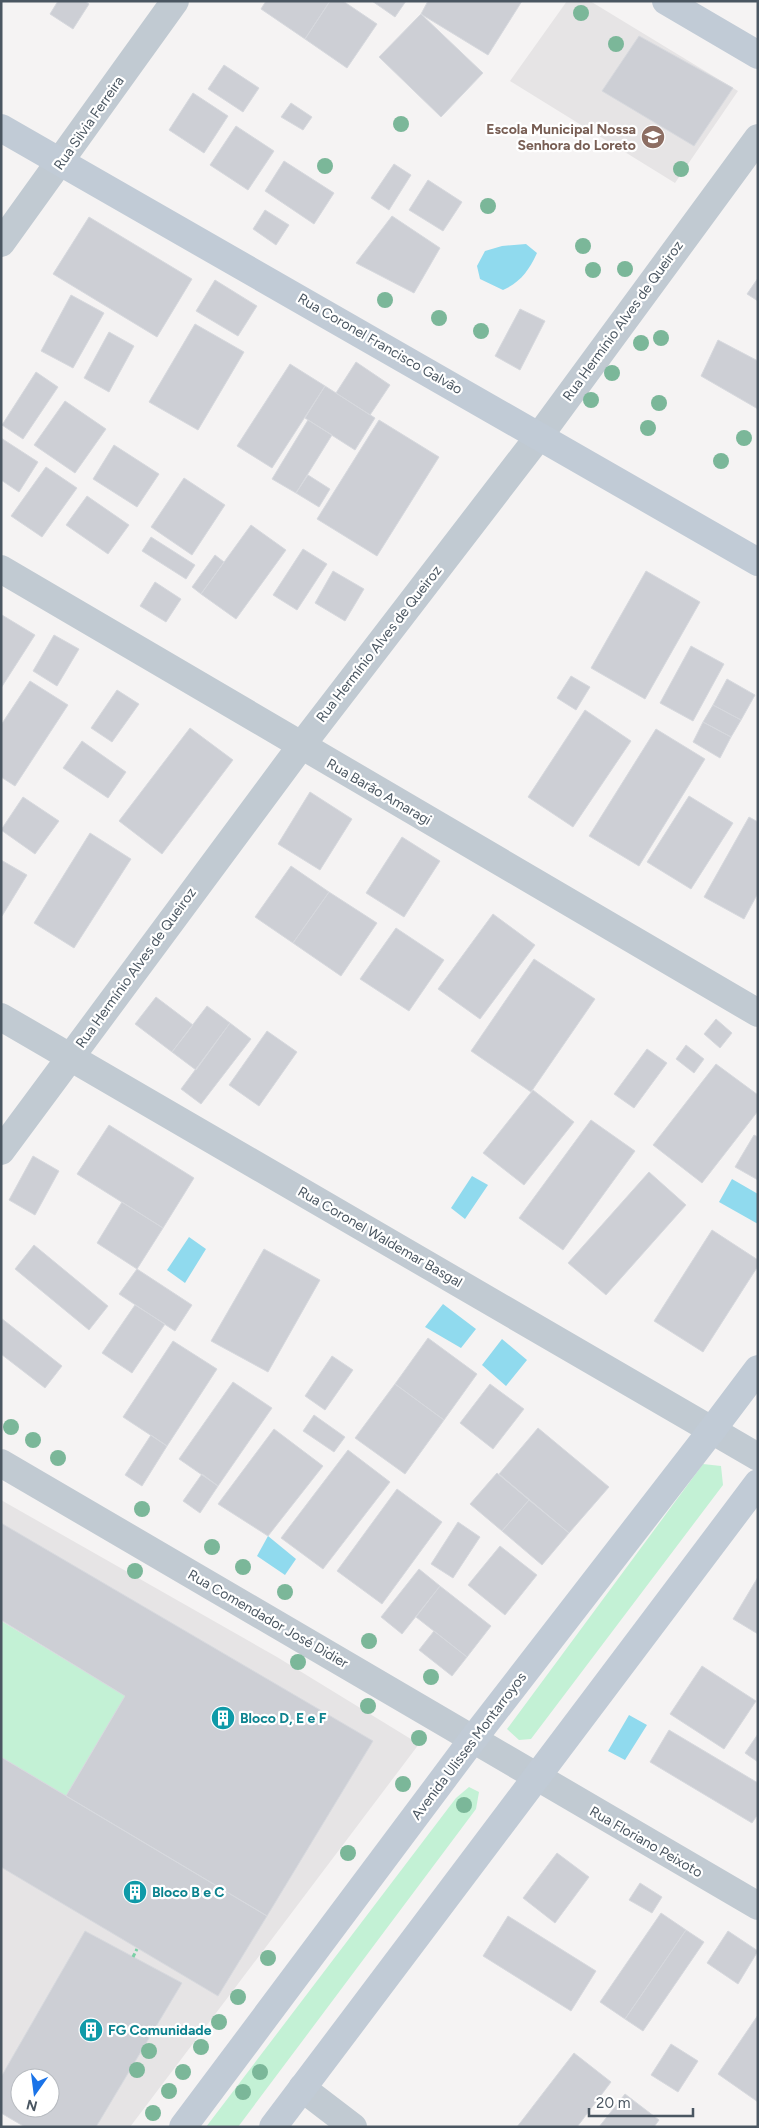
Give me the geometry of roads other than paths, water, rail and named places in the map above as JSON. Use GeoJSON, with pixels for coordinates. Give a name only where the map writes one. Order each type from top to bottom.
{"type":"FeatureCollection","features":[{"type":"Feature","properties":{"kind":"main road"},"geometry":{"type":"LineString","coordinates":[[666,1],[758,55]]}},
{"type":"Feature","properties":{"kind":"main road","name":"Rua Coronel Francisco Galvão"},"geometry":{"type":"LineString","coordinates":[[1,128],[540,435],[758,562]]}},
{"type":"Feature","properties":{"kind":"main road","name":"Avenida Ulisses Montarroyos"},"geometry":{"type":"LineString","coordinates":[[183,2127],[472,1739],[758,1369]]}},
{"type":"Feature","properties":{"kind":"main road"},"geometry":{"type":"LineString","coordinates":[[273,2127],[534,1777],[758,1483]]}},
{"type":"Feature","properties":{"kind":"street","name":"Rua Silvia Ferreira"},"geometry":{"type":"LineString","coordinates":[[1,242],[61,163],[175,1]]}},
{"type":"Feature","properties":{"kind":"street","name":"Rua Hermínio Alves de Queiroz"},"geometry":{"type":"LineString","coordinates":[[1,1151],[301,746],[540,435],[758,138]]}},
{"type":"Feature","properties":{"kind":"street","name":"Rua Barão Amaragi"},"geometry":{"type":"LineString","coordinates":[[1,569],[758,1013]]}},
{"type":"Feature","properties":{"kind":"street","name":"Rua Coronel Waldemar Basgal"},"geometry":{"type":"LineString","coordinates":[[1,1017],[758,1457]]}},
{"type":"Feature","properties":{"kind":"street","name":"Rua Comendador José Didier"},"geometry":{"type":"LineString","coordinates":[[1,1463],[534,1777]]}},
{"type":"Feature","properties":{"kind":"street","name":"Rua Floriano Peixoto"},"geometry":{"type":"LineString","coordinates":[[534,1777],[758,1906]]}},
{"type":"Feature","properties":{"kind":"street"},"geometry":{"type":"LineString","coordinates":[[302,2088],[353,2127]]}},
{"type":"Feature","properties":{"kind":"water"},"geometry":{"type":"Polygon","coordinates":[[[526,244],[537,253],[531,265],[515,283],[503,290],[480,279],[477,266],[485,251],[502,246],[526,244]]]}},
{"type":"Feature","properties":{"kind":"water"},"geometry":{"type":"Polygon","coordinates":[[[472,1176],[488,1185],[465,1219],[451,1208],[472,1176]]]}},
{"type":"Feature","properties":{"kind":"water"},"geometry":{"type":"Polygon","coordinates":[[[732,1179],[758,1194],[758,1224],[719,1202],[732,1179]]]}},
{"type":"Feature","properties":{"kind":"water"},"geometry":{"type":"Polygon","coordinates":[[[189,1237],[206,1249],[185,1283],[167,1270],[189,1237]]]}},
{"type":"Feature","properties":{"kind":"water"},"geometry":{"type":"Polygon","coordinates":[[[443,1304],[476,1329],[461,1348],[425,1327],[443,1304]]]}},
{"type":"Feature","properties":{"kind":"water"},"geometry":{"type":"Polygon","coordinates":[[[502,1339],[527,1360],[506,1386],[482,1365],[502,1339]]]}},
{"type":"Feature","properties":{"kind":"water"},"geometry":{"type":"Polygon","coordinates":[[[268,1536],[296,1559],[285,1575],[257,1556],[268,1536]]]}},
{"type":"Feature","properties":{"kind":"water"},"geometry":{"type":"Polygon","coordinates":[[[629,1715],[647,1725],[625,1760],[608,1751],[629,1715]]]}},
{"type":"Feature","properties":{"kind":"place","name":"Escola Municipal Nossa Senhora do Loreto"},"geometry":{"type":"Point","coordinates":[653,137]}},
{"type":"Feature","properties":{"kind":"place","name":"Bloco D, E e F"},"geometry":{"type":"Point","coordinates":[223,1718]}},
{"type":"Feature","properties":{"kind":"place","name":"Bloco B e C"},"geometry":{"type":"Point","coordinates":[135,1892]}},
{"type":"Feature","properties":{"kind":"place","name":"FG Comunidade"},"geometry":{"type":"Point","coordinates":[91,2030]}}]}
